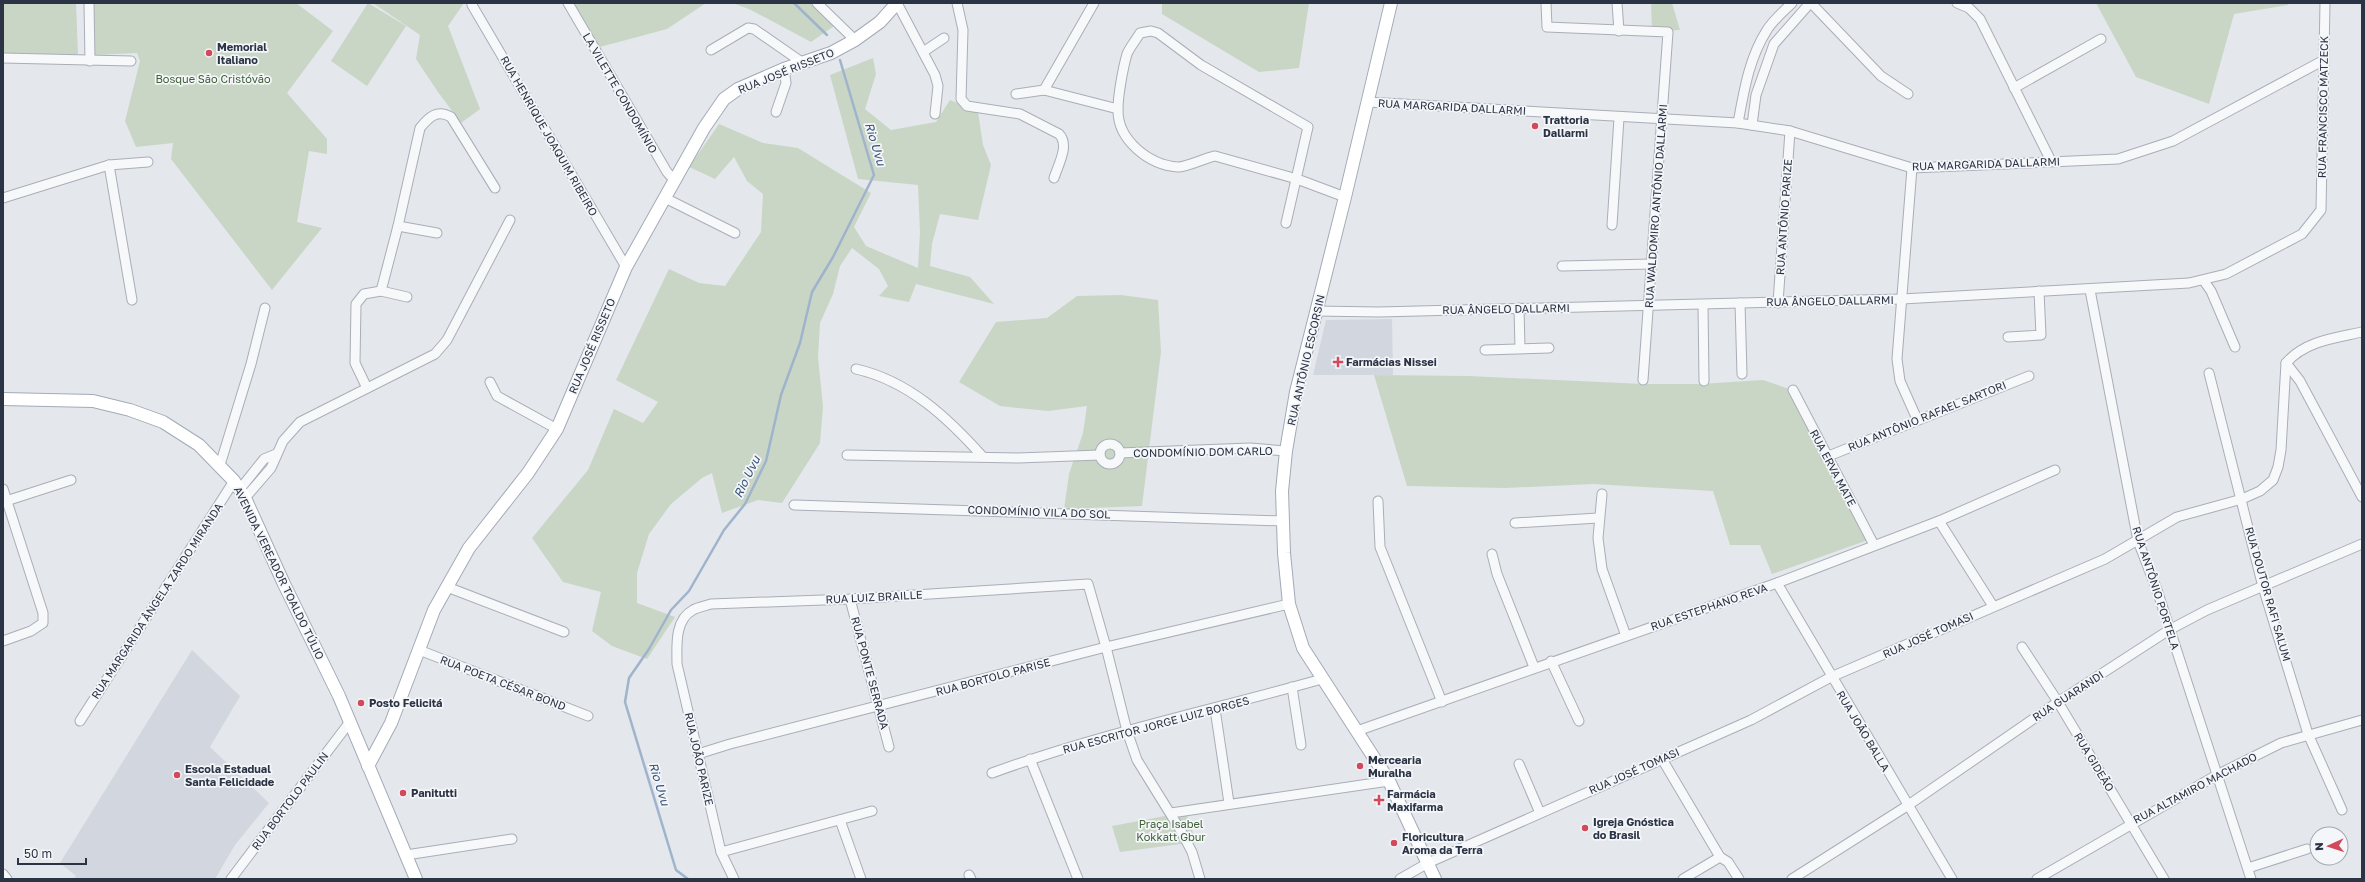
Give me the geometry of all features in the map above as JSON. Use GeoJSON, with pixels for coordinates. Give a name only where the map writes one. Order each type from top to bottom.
{"type":"FeatureCollection","features":[{"type":"Feature","properties":{"kind":"main road","name":"RUA JOSÉ RISSETO"},"geometry":{"type":"LineString","coordinates":[[368,766],[391,723],[434,610],[468,548],[528,473],[557,429],[626,267],[704,128],[724,99],[738,89],[784,69],[831,53],[854,40],[880,22],[897,3]]}},
{"type":"Feature","properties":{"kind":"main road","name":"RUA ANTÔNIO ESCORSIN"},"geometry":{"type":"LineString","coordinates":[[1391,3],[1345,197],[1296,392],[1286,451],[1282,491],[1283,520],[1289,604],[1303,648],[1389,781],[1435,879]]}},
{"type":"Feature","properties":{"kind":"main road","name":"AVENIDA VEREADOR TOALDO TÚLIO"},"geometry":{"type":"LineString","coordinates":[[3,399],[93,401],[130,410],[169,426],[199,445],[220,465],[240,489],[349,723],[416,879]]}},
{"type":"Feature","properties":{"kind":"street"},"geometry":{"type":"LineString","coordinates":[[89,3],[90,61]]}},
{"type":"Feature","properties":{"kind":"street","name":"LA VILETTE CONDOMÍNIO"},"geometry":{"type":"LineString","coordinates":[[568,3],[674,181]]}},
{"type":"Feature","properties":{"kind":"street"},"geometry":{"type":"LineString","coordinates":[[817,3],[854,40]]}},
{"type":"Feature","properties":{"kind":"street"},"geometry":{"type":"LineString","coordinates":[[897,3],[923,52],[938,86],[935,114]]}},
{"type":"Feature","properties":{"kind":"street"},"geometry":{"type":"LineString","coordinates":[[957,3],[964,30],[961,99],[967,106],[1020,114],[1059,134],[1064,139],[1065,145],[1054,178]]}},
{"type":"Feature","properties":{"kind":"street"},"geometry":{"type":"LineString","coordinates":[[1044,90],[1094,3]]}},
{"type":"Feature","properties":{"kind":"street"},"geometry":{"type":"LineString","coordinates":[[1546,3],[1547,27],[1619,31],[1617,3]]}},
{"type":"Feature","properties":{"kind":"street"},"geometry":{"type":"LineString","coordinates":[[1738,123],[1754,54],[1768,29],[1792,3]]}},
{"type":"Feature","properties":{"kind":"street"},"geometry":{"type":"LineString","coordinates":[[1752,125],[1756,95],[1774,44],[1810,3],[1881,76],[1908,94]]}},
{"type":"Feature","properties":{"kind":"street"},"geometry":{"type":"LineString","coordinates":[[1957,3],[1969,8],[1980,19],[2051,161]]}},
{"type":"Feature","properties":{"kind":"street","name":"RUA FRANCISCO MATZECK"},"geometry":{"type":"LineString","coordinates":[[2321,210],[2324,3]]}},
{"type":"Feature","properties":{"kind":"street","name":"RUA HENRIQUE JOAQUIM RIBEIRO"},"geometry":{"type":"LineString","coordinates":[[472,5],[626,267]]}},
{"type":"Feature","properties":{"kind":"street"},"geometry":{"type":"LineString","coordinates":[[711,50],[748,28],[754,28],[803,63]]}},
{"type":"Feature","properties":{"kind":"street"},"geometry":{"type":"LineString","coordinates":[[1286,223],[1296,178],[1308,127],[1201,65],[1158,33],[1151,31],[1140,34],[1127,54],[1118,109],[1120,122],[1135,146],[1146,158],[1161,165],[1180,167],[1203,158],[1216,156],[1296,178],[1345,197]]}},
{"type":"Feature","properties":{"kind":"street","name":"RUA WALDOMIRO ANTÔNIO DALLARMI"},"geometry":{"type":"LineString","coordinates":[[1619,31],[1668,32],[1650,306],[1643,380]]}},
{"type":"Feature","properties":{"kind":"street"},"geometry":{"type":"LineString","coordinates":[[923,52],[944,38]]}},
{"type":"Feature","properties":{"kind":"street"},"geometry":{"type":"LineString","coordinates":[[2014,88],[2101,38]]}},
{"type":"Feature","properties":{"kind":"street"},"geometry":{"type":"LineString","coordinates":[[3,58],[131,61]]}},
{"type":"Feature","properties":{"kind":"street","name":"RUA MARGARIDA DALLARMI"},"geometry":{"type":"LineString","coordinates":[[1367,102],[1619,118],[1738,123],[1790,131],[1912,168],[2118,159],[2173,141],[2324,60]]}},
{"type":"Feature","properties":{"kind":"street"},"geometry":{"type":"LineString","coordinates":[[776,112],[786,83],[784,69]]}},
{"type":"Feature","properties":{"kind":"street"},"geometry":{"type":"LineString","coordinates":[[1749,71],[1762,75]]}},
{"type":"Feature","properties":{"kind":"street"},"geometry":{"type":"LineString","coordinates":[[1016,94],[1044,90],[1118,109]]}},
{"type":"Feature","properties":{"kind":"street"},"geometry":{"type":"LineString","coordinates":[[381,291],[398,226],[420,128],[435,114],[444,113],[451,117],[495,188]]}},
{"type":"Feature","properties":{"kind":"street"},"geometry":{"type":"LineString","coordinates":[[1612,225],[1619,118]]}},
{"type":"Feature","properties":{"kind":"street","name":"RUA ANTÔNIO PARIZE"},"geometry":{"type":"LineString","coordinates":[[1778,303],[1790,131]]}},
{"type":"Feature","properties":{"kind":"street"},"geometry":{"type":"LineString","coordinates":[[3,198],[109,165],[148,162]]}},
{"type":"Feature","properties":{"kind":"street"},"geometry":{"type":"LineString","coordinates":[[109,165],[132,300]]}},
{"type":"Feature","properties":{"kind":"street"},"geometry":{"type":"LineString","coordinates":[[1912,168],[1897,359],[1900,381],[1916,419]]}},
{"type":"Feature","properties":{"kind":"street"},"geometry":{"type":"LineString","coordinates":[[665,198],[735,233]]}},
{"type":"Feature","properties":{"kind":"street","name":"RUA ÂNGELO DALLARMI"},"geometry":{"type":"LineString","coordinates":[[1316,312],[1902,300],[2039,291],[2090,290],[2204,281],[2226,274],[2302,234],[2321,210]]}},
{"type":"Feature","properties":{"kind":"street"},"geometry":{"type":"LineString","coordinates":[[407,297],[381,291],[364,294],[356,304],[355,363],[367,388],[435,354],[446,340],[510,220]]}},
{"type":"Feature","properties":{"kind":"street"},"geometry":{"type":"LineString","coordinates":[[398,226],[437,233]]}},
{"type":"Feature","properties":{"kind":"street"},"geometry":{"type":"LineString","coordinates":[[1562,266],[1652,264]]}},
{"type":"Feature","properties":{"kind":"street"},"geometry":{"type":"LineString","coordinates":[[2204,281],[2211,291],[2235,347]]}},
{"type":"Feature","properties":{"kind":"street","name":"RUA ANTÔNIO PORTELA"},"geometry":{"type":"LineString","coordinates":[[2090,290],[2138,541],[2251,879]]}},
{"type":"Feature","properties":{"kind":"street"},"geometry":{"type":"LineString","coordinates":[[2008,337],[2041,335],[2039,291]]}},
{"type":"Feature","properties":{"kind":"street"},"geometry":{"type":"LineString","coordinates":[[1740,303],[1742,374]]}},
{"type":"Feature","properties":{"kind":"street"},"geometry":{"type":"LineString","coordinates":[[1703,304],[1704,381]]}},
{"type":"Feature","properties":{"kind":"street"},"geometry":{"type":"LineString","coordinates":[[220,465],[251,364],[265,308]]}},
{"type":"Feature","properties":{"kind":"street"},"geometry":{"type":"LineString","coordinates":[[1519,308],[1520,348]]}},
{"type":"Feature","properties":{"kind":"street"},"geometry":{"type":"LineString","coordinates":[[2362,332],[2310,345],[2293,356],[2286,363],[2300,381],[2362,497]]}},
{"type":"Feature","properties":{"kind":"street"},"geometry":{"type":"LineString","coordinates":[[1485,350],[1549,348]]}},
{"type":"Feature","properties":{"kind":"street","name":"RUA JOSÉ TOMASI"},"geometry":{"type":"LineString","coordinates":[[1400,879],[1428,863],[1751,720],[1831,677],[2105,559],[2177,517],[2242,499],[2260,491],[2273,480],[2278,467],[2281,450],[2286,363]]}},
{"type":"Feature","properties":{"kind":"street"},"geometry":{"type":"LineString","coordinates":[[856,369],[900,385],[937,411],[958,429],[983,457]]}},
{"type":"Feature","properties":{"kind":"street","name":"RUA DOUTOR RAFI SALUM"},"geometry":{"type":"LineString","coordinates":[[2209,373],[2263,586],[2308,734],[2342,810]]}},
{"type":"Feature","properties":{"kind":"street","name":"RUA ANTÔNIO RAFAEL SARTORI"},"geometry":{"type":"LineString","coordinates":[[1826,457],[1916,419],[2029,376]]}},
{"type":"Feature","properties":{"kind":"street"},"geometry":{"type":"LineString","coordinates":[[490,382],[497,396],[557,429]]}},
{"type":"Feature","properties":{"kind":"street","name":"RUA MARGARIDA ÂNGELA ZARDO MIRANDA"},"geometry":{"type":"LineString","coordinates":[[80,721],[240,489],[264,459],[276,454],[283,441],[300,422],[367,388]]}},
{"type":"Feature","properties":{"kind":"street","name":"RUA ERVA MATE"},"geometry":{"type":"LineString","coordinates":[[1793,390],[1826,457],[1874,545]]}},
{"type":"Feature","properties":{"kind":"street","name":"CONDOMÍNIO DOM CARLO"},"geometry":{"type":"LineString","coordinates":[[847,455],[983,457],[1100,455],[1102,449],[1106,445],[1112,444],[1118,448],[1120,453],[1250,448],[1286,451]]}},
{"type":"Feature","properties":{"kind":"street","name":"RUA ESTEPHANO REVA"},"geometry":{"type":"LineString","coordinates":[[1357,731],[1442,702],[1534,667],[1776,583],[1939,520],[2055,470]]}},
{"type":"Feature","properties":{"kind":"street"},"geometry":{"type":"LineString","coordinates":[[5,501],[70,480]]}},
{"type":"Feature","properties":{"kind":"street"},"geometry":{"type":"LineString","coordinates":[[3,489],[5,501],[43,613],[43,623],[32,631],[3,641]]}},
{"type":"Feature","properties":{"kind":"street"},"geometry":{"type":"LineString","coordinates":[[1602,494],[1598,518],[1598,538],[1602,569],[1626,636]]}},
{"type":"Feature","properties":{"kind":"street"},"geometry":{"type":"LineString","coordinates":[[1378,501],[1380,547],[1442,702]]}},
{"type":"Feature","properties":{"kind":"street","name":"CONDOMÍNIO VILA DO SOL"},"geometry":{"type":"LineString","coordinates":[[794,505],[1283,520]]}},
{"type":"Feature","properties":{"kind":"street"},"geometry":{"type":"LineString","coordinates":[[1515,523],[1598,518]]}},
{"type":"Feature","properties":{"kind":"street"},"geometry":{"type":"LineString","coordinates":[[1939,520],[1993,606]]}},
{"type":"Feature","properties":{"kind":"street","name":"RUA GUARANDI"},"geometry":{"type":"LineString","coordinates":[[1792,879],[1907,806],[2058,702],[2169,630],[2207,610],[2362,544]]}},
{"type":"Feature","properties":{"kind":"street"},"geometry":{"type":"LineString","coordinates":[[1492,554],[1497,574],[1534,667]]}},
{"type":"Feature","properties":{"kind":"street","name":"RUA JOÃO BALLA"},"geometry":{"type":"LineString","coordinates":[[1776,583],[1907,806],[1952,879]]}},
{"type":"Feature","properties":{"kind":"street","name":"RUA LUIZ BRAILLE"},"geometry":{"type":"LineString","coordinates":[[676,636],[684,618],[692,610],[711,604],[850,599],[1088,584],[1106,647]]}},
{"type":"Feature","properties":{"kind":"street"},"geometry":{"type":"LineString","coordinates":[[447,587],[564,632]]}},
{"type":"Feature","properties":{"kind":"street","name":"RUA PONTE SERRADA"},"geometry":{"type":"LineString","coordinates":[[850,599],[889,747]]}},
{"type":"Feature","properties":{"kind":"street","name":"RUA BORTOLO PARISE"},"geometry":{"type":"LineString","coordinates":[[698,754],[730,744],[1106,647],[1289,604]]}},
{"type":"Feature","properties":{"kind":"street","name":"RUA JOÃO PARIZE"},"geometry":{"type":"LineString","coordinates":[[676,636],[677,664],[721,852],[734,879]]}},
{"type":"Feature","properties":{"kind":"street"},"geometry":{"type":"LineString","coordinates":[[1106,647],[1127,732],[1138,760],[1192,852],[1200,879]]}},
{"type":"Feature","properties":{"kind":"street","name":"RUA GIDEÃO"},"geometry":{"type":"LineString","coordinates":[[2022,647],[2058,702],[2164,879]]}},
{"type":"Feature","properties":{"kind":"street","name":"RUA POETA CÉSAR BOND"},"geometry":{"type":"LineString","coordinates":[[419,650],[588,716]]}},
{"type":"Feature","properties":{"kind":"street"},"geometry":{"type":"LineString","coordinates":[[1551,661],[1579,721]]}},
{"type":"Feature","properties":{"kind":"street","name":"RUA ESCRITOR JORGE LUIZ BORGES"},"geometry":{"type":"LineString","coordinates":[[992,773],[1030,759],[1322,679]]}},
{"type":"Feature","properties":{"kind":"street"},"geometry":{"type":"LineString","coordinates":[[1292,688],[1301,746]]}},
{"type":"Feature","properties":{"kind":"street"},"geometry":{"type":"LineString","coordinates":[[1215,709],[1229,803]]}},
{"type":"Feature","properties":{"kind":"street","name":"RUA ALTAMIRO MACHADO"},"geometry":{"type":"LineString","coordinates":[[2037,879],[2130,823],[2217,775],[2281,743],[2308,734],[2362,720]]}},
{"type":"Feature","properties":{"kind":"street","name":"RUA BORTOLO PAULIN"},"geometry":{"type":"LineString","coordinates":[[231,879],[349,723]]}},
{"type":"Feature","properties":{"kind":"street"},"geometry":{"type":"LineString","coordinates":[[1030,759],[1078,879]]}},
{"type":"Feature","properties":{"kind":"street"},"geometry":{"type":"LineString","coordinates":[[1662,759],[1720,857],[1728,862],[1739,879]]}},
{"type":"Feature","properties":{"kind":"street"},"geometry":{"type":"LineString","coordinates":[[1519,764],[1540,813]]}},
{"type":"Feature","properties":{"kind":"street"},"geometry":{"type":"LineString","coordinates":[[1170,813],[1229,803],[1389,781]]}},
{"type":"Feature","properties":{"kind":"street"},"geometry":{"type":"LineString","coordinates":[[721,852],[872,811]]}},
{"type":"Feature","properties":{"kind":"street"},"geometry":{"type":"LineString","coordinates":[[840,820],[861,879]]}},
{"type":"Feature","properties":{"kind":"street"},"geometry":{"type":"LineString","coordinates":[[406,855],[512,839]]}},
{"type":"Feature","properties":{"kind":"street"},"geometry":{"type":"LineString","coordinates":[[2248,868],[2307,849]]}},
{"type":"Feature","properties":{"kind":"street"},"geometry":{"type":"LineString","coordinates":[[1683,879],[1720,857]]}},
{"type":"Feature","properties":{"kind":"street"},"geometry":{"type":"LineString","coordinates":[[3,874],[7,879]]}},
{"type":"Feature","properties":{"kind":"shaded area"},"geometry":{"type":"Polygon","coordinates":[[[1392,319],[1393,375],[1313,375],[1326,320],[1392,319]]]}},
{"type":"Feature","properties":{"kind":"shaded area","name":"Escola Estadual Santa Felicidade"},"geometry":{"type":"Polygon","coordinates":[[[192,650],[240,696],[210,747],[269,803],[235,845],[215,879],[73,879],[76,876],[60,863],[192,650]]]}},
{"type":"Feature","properties":{"kind":"green space"},"geometry":{"type":"Polygon","coordinates":[[[3,3],[76,3],[78,55],[3,53],[3,3]]]}},
{"type":"Feature","properties":{"kind":"green space","name":"Bosque São Cristóvão"},"geometry":{"type":"Polygon","coordinates":[[[89,3],[296,3],[333,31],[287,93],[327,139],[327,154],[309,151],[297,222],[322,228],[272,290],[171,159],[173,143],[136,147],[125,121],[140,61],[137,53],[92,55],[89,3]]]}},
{"type":"Feature","properties":{"kind":"green space"},"geometry":{"type":"Polygon","coordinates":[[[368,3],[406,26],[367,86],[331,61],[368,3]]]}},
{"type":"Feature","properties":{"kind":"green space"},"geometry":{"type":"Polygon","coordinates":[[[373,3],[464,3],[448,26],[480,109],[461,123],[416,59],[420,35],[373,3]]]}},
{"type":"Feature","properties":{"kind":"green space"},"geometry":{"type":"Polygon","coordinates":[[[571,3],[706,3],[667,29],[596,48],[571,3]]]}},
{"type":"Feature","properties":{"kind":"green space"},"geometry":{"type":"Polygon","coordinates":[[[733,3],[812,3],[834,26],[811,42],[751,10],[733,3]]]}},
{"type":"Feature","properties":{"kind":"green space"},"geometry":{"type":"Polygon","coordinates":[[[1162,3],[1309,3],[1299,68],[1259,72],[1162,14],[1162,3]]]}},
{"type":"Feature","properties":{"kind":"green space"},"geometry":{"type":"Polygon","coordinates":[[[1651,3],[1672,3],[1680,30],[1652,32],[1651,3]]]}},
{"type":"Feature","properties":{"kind":"green space"},"geometry":{"type":"Polygon","coordinates":[[[2096,3],[2288,3],[2288,5],[2234,14],[2209,104],[2136,77],[2096,3]]]}},
{"type":"Feature","properties":{"kind":"green space"},"geometry":{"type":"Polygon","coordinates":[[[873,58],[876,74],[865,109],[891,130],[936,122],[950,100],[978,112],[983,145],[991,165],[978,220],[940,214],[932,244],[930,266],[970,277],[994,304],[916,284],[909,302],[879,296],[888,286],[879,269],[852,248],[840,266],[833,294],[820,323],[818,357],[823,407],[820,443],[782,503],[758,500],[722,513],[712,473],[702,478],[671,504],[649,534],[637,573],[637,603],[675,617],[647,659],[612,646],[592,631],[601,592],[563,582],[532,538],[588,470],[614,409],[643,423],[658,402],[616,380],[669,269],[699,283],[725,286],[761,232],[763,194],[747,181],[734,157],[715,179],[689,167],[719,124],[763,143],[798,148],[871,193],[854,227],[866,246],[918,268],[920,232],[918,185],[858,179],[830,75],[873,58]]]}},
{"type":"Feature","properties":{"kind":"green space"},"geometry":{"type":"Polygon","coordinates":[[[1121,295],[1158,300],[1161,352],[1142,506],[1064,509],[1069,474],[1083,433],[1087,406],[1048,411],[1000,406],[959,382],[996,322],[1047,318],[1077,296],[1121,295]]]}},
{"type":"Feature","properties":{"kind":"green space"},"geometry":{"type":"Polygon","coordinates":[[[1374,375],[1468,376],[1643,384],[1700,384],[1763,380],[1792,390],[1868,540],[1772,574],[1760,545],[1730,545],[1713,491],[1593,484],[1505,488],[1407,486],[1374,375]]]}},
{"type":"Feature","properties":{"kind":"green space","name":"Praça Isabel Kokkatt Gbur"},"geometry":{"type":"Polygon","coordinates":[[[1186,812],[1196,842],[1120,852],[1112,826],[1186,812]]]}},
{"type":"Feature","properties":{"kind":"waterway","name":"Rio Uvu"},"geometry":{"type":"LineString","coordinates":[[794,3],[827,35]]}},
{"type":"Feature","properties":{"kind":"waterway","name":"Rio Uvu"},"geometry":{"type":"LineString","coordinates":[[688,879],[676,870],[625,702],[629,678],[649,649],[671,610],[689,591],[724,530],[745,504],[766,461],[781,395],[800,343],[812,292],[833,257],[874,175],[840,60]]}},
{"type":"Feature","properties":{"kind":"place","name":"Memorial Italiano"},"geometry":{"type":"Point","coordinates":[209,53]}},
{"type":"Feature","properties":{"kind":"place","name":"Trattoria Dallarmi"},"geometry":{"type":"Point","coordinates":[1535,126]}},
{"type":"Feature","properties":{"kind":"place","name":"Farmácias Nissei"},"geometry":{"type":"Point","coordinates":[1338,362]}},
{"type":"Feature","properties":{"kind":"place","name":"Posto Felicitá"},"geometry":{"type":"Point","coordinates":[361,703]}},
{"type":"Feature","properties":{"kind":"place","name":"Mercearia Muralha"},"geometry":{"type":"Point","coordinates":[1360,766]}},
{"type":"Feature","properties":{"kind":"place","name":"Escola Estadual Santa Felicidade"},"geometry":{"type":"Point","coordinates":[177,775]}},
{"type":"Feature","properties":{"kind":"place","name":"Panitutti"},"geometry":{"type":"Point","coordinates":[403,793]}},
{"type":"Feature","properties":{"kind":"place","name":"Farmácia Maxifarma"},"geometry":{"type":"Point","coordinates":[1379,800]}},
{"type":"Feature","properties":{"kind":"place","name":"Igreja Gnóstica do Brasil"},"geometry":{"type":"Point","coordinates":[1585,828]}},
{"type":"Feature","properties":{"kind":"place","name":"Floricultura Aroma da Terra"},"geometry":{"type":"Point","coordinates":[1394,843]}}]}
